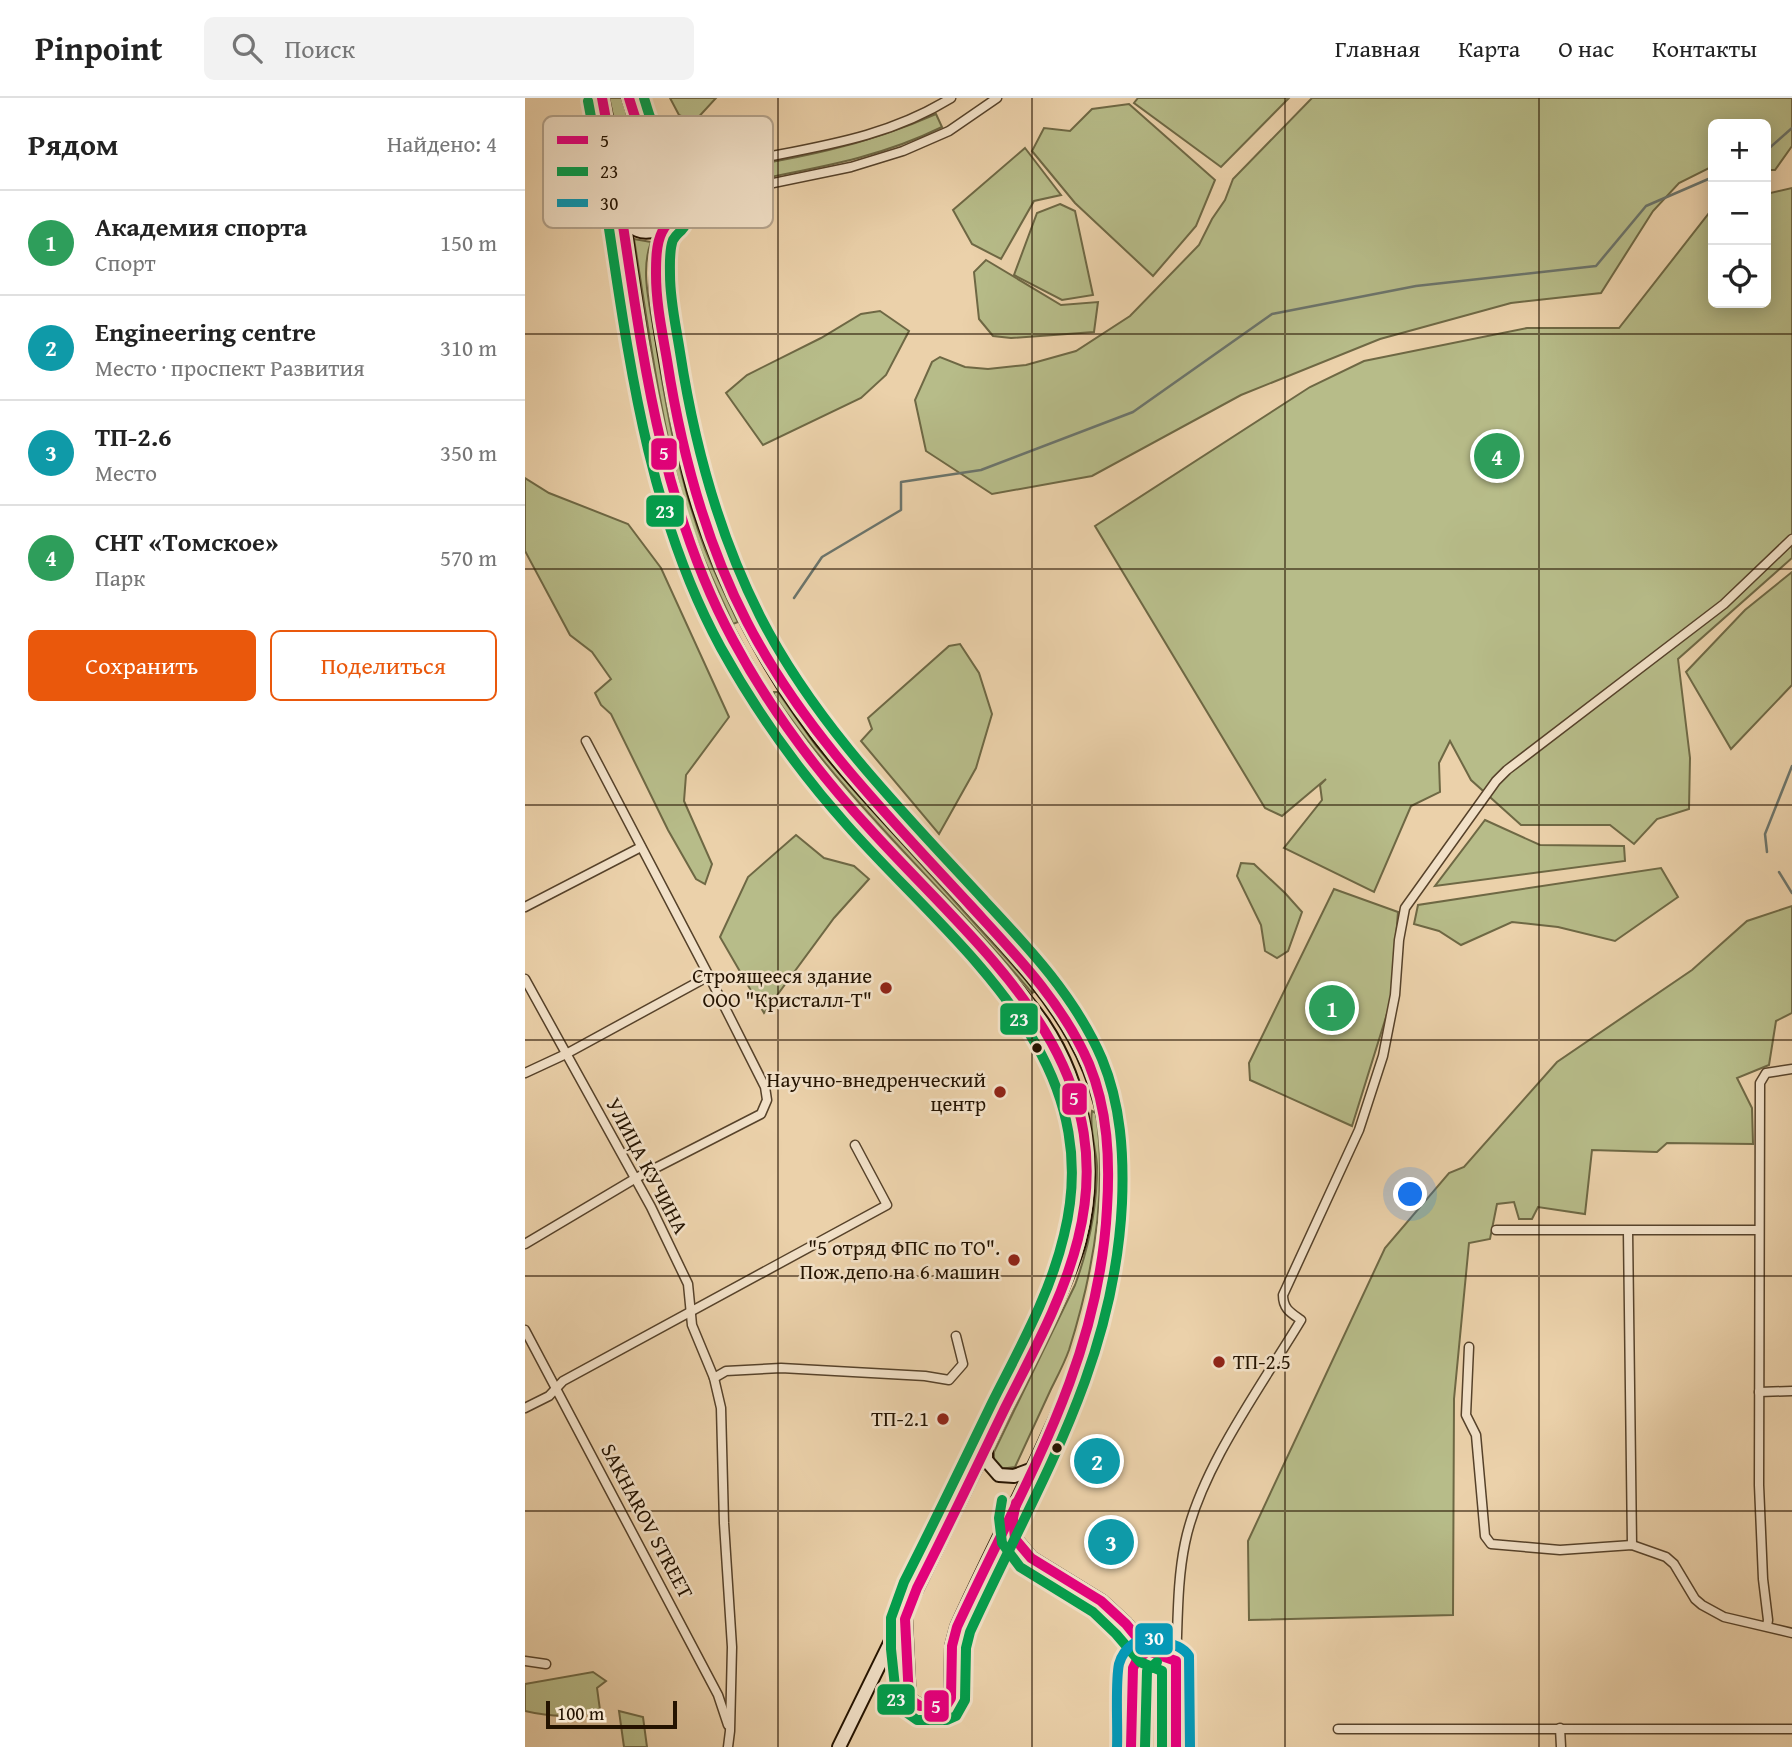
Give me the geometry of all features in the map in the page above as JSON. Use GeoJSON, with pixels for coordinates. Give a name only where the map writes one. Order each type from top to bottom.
{"type":"FeatureCollection","features":[{"type":"Feature","properties":{"kind":"street"},"geometry":{"type":"LineString","coordinates":[[601,98],[604,116]]}},
{"type":"Feature","properties":{"kind":"street"},"geometry":{"type":"LineString","coordinates":[[629,98],[635,116]]}},
{"type":"Feature","properties":{"kind":"street"},"geometry":{"type":"LineString","coordinates":[[773,155],[840,144],[893,127],[951,98]]}},
{"type":"Feature","properties":{"kind":"street"},"geometry":{"type":"LineString","coordinates":[[773,183],[851,167],[903,152],[949,131],[997,98]]}},
{"type":"Feature","properties":{"kind":"street"},"geometry":{"type":"LineString","coordinates":[[624,228],[658,433],[675,500],[701,573],[733,641],[763,694],[841,797],[1016,987],[1044,1025],[1063,1058],[1081,1110],[1088,1166],[1086,1203],[1079,1242],[1042,1333],[839,1747]]}},
{"type":"Feature","properties":{"kind":"street"},"geometry":{"type":"LineString","coordinates":[[631,228],[645,232],[663,228],[657,259],[656,287],[680,429],[694,490],[719,562],[752,631],[804,716],[857,784],[1034,976],[1062,1014],[1082,1050],[1101,1105],[1110,1175],[1107,1230],[1098,1288],[1081,1357],[1065,1400],[957,1627],[952,1646],[951,1698],[946,1706],[920,1706],[909,1699],[905,1616]]}},
{"type":"Feature","properties":{"kind":"street"},"geometry":{"type":"LineString","coordinates":[[1176,1747],[1176,1661],[1182,1564],[1190,1523],[1218,1458],[1301,1320],[1287,1310],[1283,1295],[1359,1130],[1383,1056],[1395,995],[1399,940],[1405,908],[1496,781],[1507,770],[1724,604],[1792,539]]}},
{"type":"Feature","properties":{"kind":"street"},"geometry":{"type":"LineString","coordinates":[[733,641],[752,631]]}},
{"type":"Feature","properties":{"kind":"street"},"geometry":{"type":"LineString","coordinates":[[763,694],[781,681]]}},
{"type":"Feature","properties":{"kind":"street"},"geometry":{"type":"LineString","coordinates":[[525,1244],[636,1178],[761,1114],[767,1100],[765,1087],[586,741]]}},
{"type":"Feature","properties":{"kind":"street"},"geometry":{"type":"LineString","coordinates":[[525,908],[641,846]]}},
{"type":"Feature","properties":{"kind":"street"},"geometry":{"type":"LineString","coordinates":[[525,1073],[566,1054],[709,976]]}},
{"type":"Feature","properties":{"kind":"street","name":"УЛИЦА КУЧИНА"},"geometry":{"type":"LineString","coordinates":[[525,979],[636,1178],[688,1284],[690,1314],[714,1378],[721,1408],[724,1523],[732,1647],[728,1747]]}},
{"type":"Feature","properties":{"kind":"street"},"geometry":{"type":"LineString","coordinates":[[1063,1058],[1082,1050]]}},
{"type":"Feature","properties":{"kind":"street"},"geometry":{"type":"LineString","coordinates":[[1767,1626],[1759,1485],[1760,1083],[1766,1073],[1792,1069]]}},
{"type":"Feature","properties":{"kind":"street"},"geometry":{"type":"LineString","coordinates":[[1081,1110],[1101,1105]]}},
{"type":"Feature","properties":{"kind":"street"},"geometry":{"type":"LineString","coordinates":[[525,1408],[549,1396],[563,1381],[887,1205],[855,1145]]}},
{"type":"Feature","properties":{"kind":"street"},"geometry":{"type":"LineString","coordinates":[[1496,1230],[1759,1230]]}},
{"type":"Feature","properties":{"kind":"street"},"geometry":{"type":"LineString","coordinates":[[1628,1231],[1632,1545]]}},
{"type":"Feature","properties":{"kind":"street","name":"SAKHAROV STREET"},"geometry":{"type":"LineString","coordinates":[[525,1330],[718,1695],[730,1731]]}},
{"type":"Feature","properties":{"kind":"street"},"geometry":{"type":"LineString","coordinates":[[714,1378],[726,1371],[781,1368],[925,1376],[949,1380],[963,1364],[956,1336]]}},
{"type":"Feature","properties":{"kind":"street"},"geometry":{"type":"LineString","coordinates":[[1469,1347],[1466,1415],[1476,1435],[1485,1536],[1491,1544],[1560,1550],[1632,1545],[1666,1557],[1674,1564],[1695,1599],[1702,1605],[1724,1617],[1792,1633]]}},
{"type":"Feature","properties":{"kind":"street"},"geometry":{"type":"LineString","coordinates":[[1759,1392],[1792,1391]]}},
{"type":"Feature","properties":{"kind":"street"},"geometry":{"type":"LineString","coordinates":[[986,1447],[986,1460],[999,1475],[1014,1476],[1033,1469]]}},
{"type":"Feature","properties":{"kind":"street"},"geometry":{"type":"LineString","coordinates":[[1016,1503],[1013,1529],[1015,1539],[1022,1550],[1042,1566],[1101,1601],[1126,1624],[1148,1651],[1176,1661]]}},
{"type":"Feature","properties":{"kind":"street"},"geometry":{"type":"LineString","coordinates":[[1131,1747],[1133,1668],[1137,1660],[1148,1651]]}},
{"type":"Feature","properties":{"kind":"street"},"geometry":{"type":"LineString","coordinates":[[525,1661],[545,1664]]}},
{"type":"Feature","properties":{"kind":"street"},"geometry":{"type":"LineString","coordinates":[[718,1695],[726,1700],[731,1696]]}},
{"type":"Feature","properties":{"kind":"street"},"geometry":{"type":"LineString","coordinates":[[1560,1728],[1561,1747]]}},
{"type":"Feature","properties":{"kind":"street"},"geometry":{"type":"LineString","coordinates":[[1338,1729],[1792,1729]]}},
{"type":"Feature","properties":{"kind":"green space"},"geometry":{"type":"Polygon","coordinates":[[[608,98],[623,98],[627,116],[611,116],[608,98]]]}},
{"type":"Feature","properties":{"kind":"green space"},"geometry":{"type":"Polygon","coordinates":[[[670,98],[716,98],[700,116],[679,115],[670,98]]]}},
{"type":"Feature","properties":{"kind":"green space"},"geometry":{"type":"Polygon","coordinates":[[[1138,98],[1289,98],[1221,167],[1134,103],[1138,98]]]}},
{"type":"Feature","properties":{"kind":"green space"},"geometry":{"type":"Polygon","coordinates":[[[1312,98],[1792,98],[1792,146],[1775,170],[1771,170],[1771,119],[1708,119],[1708,168],[1679,183],[1653,211],[1601,293],[1511,303],[1380,339],[1241,395],[1092,476],[992,494],[926,451],[915,400],[932,362],[940,357],[965,367],[988,369],[1026,365],[1076,351],[1130,316],[1199,245],[1225,200],[1233,179],[1312,98]]]}},
{"type":"Feature","properties":{"kind":"green space"},"geometry":{"type":"Polygon","coordinates":[[[1129,104],[1215,180],[1196,226],[1153,276],[1075,203],[1032,151],[1044,128],[1070,131],[1092,109],[1129,104]]]}},
{"type":"Feature","properties":{"kind":"green space"},"geometry":{"type":"Polygon","coordinates":[[[936,114],[942,127],[860,157],[773,176],[773,162],[856,143],[936,114]]]}},
{"type":"Feature","properties":{"kind":"green space"},"geometry":{"type":"Polygon","coordinates":[[[1025,148],[1061,195],[1034,201],[1001,259],[972,244],[953,210],[1025,148]]]}},
{"type":"Feature","properties":{"kind":"green space"},"geometry":{"type":"Polygon","coordinates":[[[1792,188],[1792,558],[1678,659],[1690,758],[1689,809],[1657,819],[1634,844],[1610,825],[1521,825],[1471,780],[1450,741],[1439,763],[1440,792],[1411,806],[1374,892],[1284,848],[1322,800],[1320,785],[1326,779],[1282,816],[1265,808],[1095,526],[1310,387],[1364,361],[1527,328],[1619,328],[1708,214],[1708,308],[1771,308],[1771,193],[1792,188]]]}},
{"type":"Feature","properties":{"kind":"green space"},"geometry":{"type":"Polygon","coordinates":[[[1060,204],[1075,211],[1093,295],[1062,300],[1014,275],[1037,213],[1060,204]]]}},
{"type":"Feature","properties":{"kind":"green space"},"geometry":{"type":"Polygon","coordinates":[[[634,239],[651,242],[646,265],[647,289],[674,444],[705,549],[738,622],[733,624],[698,545],[682,496],[660,400],[634,239]]]}},
{"type":"Feature","properties":{"kind":"green space"},"geometry":{"type":"Polygon","coordinates":[[[986,260],[1061,305],[1098,302],[1094,332],[1011,338],[993,336],[979,319],[974,272],[986,260]]]}},
{"type":"Feature","properties":{"kind":"green space"},"geometry":{"type":"Polygon","coordinates":[[[880,311],[909,331],[886,375],[861,398],[763,445],[726,393],[747,375],[821,338],[861,314],[880,311]]]}},
{"type":"Feature","properties":{"kind":"green space"},"geometry":{"type":"Polygon","coordinates":[[[525,478],[549,493],[628,524],[661,568],[729,717],[686,775],[684,801],[712,864],[705,884],[696,879],[668,830],[611,714],[601,705],[595,693],[611,679],[592,652],[570,635],[525,551],[525,478]]]}},
{"type":"Feature","properties":{"kind":"green space"},"geometry":{"type":"Polygon","coordinates":[[[1792,572],[1792,685],[1731,749],[1686,672],[1745,610],[1792,572]]]}},
{"type":"Feature","properties":{"kind":"green space"},"geometry":{"type":"Polygon","coordinates":[[[960,644],[979,673],[992,714],[976,768],[939,834],[861,741],[872,729],[868,718],[949,646],[960,644]]]}},
{"type":"Feature","properties":{"kind":"green space"},"geometry":{"type":"Polygon","coordinates":[[[774,692],[778,692],[816,746],[852,788],[1036,991],[1032,993],[866,811],[803,735],[774,692]]]}},
{"type":"Feature","properties":{"kind":"green space"},"geometry":{"type":"Polygon","coordinates":[[[1485,820],[1540,845],[1624,846],[1625,861],[1435,886],[1485,820]]]}},
{"type":"Feature","properties":{"kind":"green space"},"geometry":{"type":"Polygon","coordinates":[[[796,835],[824,858],[854,866],[869,879],[834,918],[764,1013],[720,937],[748,877],[796,835]]]}},
{"type":"Feature","properties":{"kind":"green space"},"geometry":{"type":"Polygon","coordinates":[[[1241,863],[1254,864],[1302,912],[1288,951],[1277,958],[1265,951],[1261,925],[1237,876],[1241,863]]]}},
{"type":"Feature","properties":{"kind":"green space"},"geometry":{"type":"Polygon","coordinates":[[[1661,868],[1678,897],[1615,941],[1558,927],[1512,922],[1461,945],[1439,931],[1414,924],[1418,905],[1661,868]]]}},
{"type":"Feature","properties":{"kind":"green space"},"geometry":{"type":"Polygon","coordinates":[[[1334,889],[1398,912],[1391,1001],[1352,1126],[1250,1080],[1249,1063],[1334,889]]]}},
{"type":"Feature","properties":{"kind":"green space"},"geometry":{"type":"Polygon","coordinates":[[[1792,906],[1792,1013],[1776,1021],[1769,1065],[1737,1078],[1752,1108],[1753,1144],[1667,1143],[1657,1152],[1592,1150],[1585,1214],[1538,1207],[1532,1219],[1519,1219],[1514,1202],[1497,1204],[1490,1239],[1469,1243],[1454,1399],[1453,1615],[1249,1620],[1248,1541],[1385,1248],[1449,1173],[1464,1167],[1557,1062],[1692,970],[1747,921],[1792,906]]]}},
{"type":"Feature","properties":{"kind":"green space"},"geometry":{"type":"Polygon","coordinates":[[[1092,1111],[1096,1113],[1099,1143],[1099,1203],[1091,1263],[1078,1321],[1067,1355],[1015,1467],[1000,1469],[994,1461],[994,1452],[1075,1285],[1084,1256],[1094,1211],[1097,1181],[1092,1111]]]}},
{"type":"Feature","properties":{"kind":"green space"},"geometry":{"type":"Polygon","coordinates":[[[593,1672],[606,1681],[597,1688],[600,1710],[563,1716],[525,1711],[525,1684],[593,1672]]]}},
{"type":"Feature","properties":{"kind":"green space"},"geometry":{"type":"Polygon","coordinates":[[[619,1711],[643,1717],[647,1747],[624,1747],[619,1711]]]}},
{"type":"Feature","properties":{"kind":"waterway"},"geometry":{"type":"LineString","coordinates":[[1771,147],[1792,128]]}},
{"type":"Feature","properties":{"kind":"waterway"},"geometry":{"type":"LineString","coordinates":[[794,598],[822,557],[901,510],[901,482],[981,470],[1133,412],[1272,314],[1416,286],[1596,266],[1646,206],[1708,179]]}},
{"type":"Feature","properties":{"kind":"waterway"},"geometry":{"type":"LineString","coordinates":[[1767,852],[1765,834],[1792,766]]}},
{"type":"Feature","properties":{"kind":"waterway"},"geometry":{"type":"LineString","coordinates":[[1779,872],[1792,893]]}},
{"type":"Feature","properties":{"kind":"transit line","name":"5"},"geometry":{"type":"LineString","coordinates":[[602,98],[605,116]]}},
{"type":"Feature","properties":{"kind":"transit line","name":"5"},"geometry":{"type":"LineString","coordinates":[[629,98],[635,116]]}},
{"type":"Feature","properties":{"kind":"transit line","name":"23"},"geometry":{"type":"LineString","coordinates":[[644,98],[650,116]]}},
{"type":"Feature","properties":{"kind":"transit line","name":"23"},"geometry":{"type":"LineString","coordinates":[[588,101],[591,116]]}},
{"type":"Feature","properties":{"kind":"transit line","name":"23"},"geometry":{"type":"LineString","coordinates":[[609,228],[633,380],[648,450],[667,518],[691,584],[721,648],[749,694],[811,783],[973,959],[1012,1007],[1043,1057],[1064,1111],[1072,1170],[1064,1235],[1051,1279],[1023,1342],[904,1582],[891,1618],[891,1649],[897,1706],[917,1720],[947,1720],[956,1716],[965,1700],[966,1648],[970,1632],[1068,1425],[1088,1373],[1104,1319],[1116,1263],[1122,1203],[1122,1148],[1117,1112],[1102,1059],[1079,1015],[1065,995],[1034,955],[892,800],[833,730],[782,656],[760,616],[732,553],[709,487],[686,386],[672,304],[670,275],[673,240],[683,228]]}},
{"type":"Feature","properties":{"kind":"transit line","name":"5"},"geometry":{"type":"LineString","coordinates":[[623,228],[661,444],[679,511],[703,577],[733,640],[779,715],[831,785],[955,918],[995,963],[1032,1011],[1061,1061],[1080,1115],[1087,1174],[1078,1239],[1072,1261],[1046,1326],[917,1588],[905,1619],[909,1699],[920,1706],[946,1706],[951,1698],[952,1646],[957,1627],[1053,1425],[1089,1321],[1101,1266],[1107,1208],[1108,1153],[1104,1117],[1089,1064],[1066,1020],[1052,1000],[1021,961],[849,772],[794,700],[747,622],[707,527],[679,428],[658,306],[656,258],[657,247],[665,228]]}},
{"type":"Feature","properties":{"kind":"transit line","name":"23"},"geometry":{"type":"LineString","coordinates":[[1002,1500],[999,1518],[1002,1543],[1020,1567],[1093,1612],[1140,1662],[1162,1671],[1162,1747]]}},
{"type":"Feature","properties":{"kind":"transit line","name":"5"},"geometry":{"type":"LineString","coordinates":[[1016,1503],[1013,1518],[1015,1539],[1031,1558],[1101,1601],[1126,1624],[1148,1651],[1176,1661],[1176,1747]]}},
{"type":"Feature","properties":{"kind":"transit line","name":"30"},"geometry":{"type":"LineString","coordinates":[[1117,1747],[1119,1664],[1124,1653],[1133,1644],[1150,1638],[1178,1647],[1189,1656],[1190,1747]]}},
{"type":"Feature","properties":{"kind":"transit line","name":"5"},"geometry":{"type":"LineString","coordinates":[[1131,1747],[1133,1668],[1137,1660],[1148,1651]]}},
{"type":"Feature","properties":{"kind":"transit line","name":"23"},"geometry":{"type":"LineString","coordinates":[[1145,1747],[1147,1671],[1157,1662]]}},
{"type":"Feature","properties":{"kind":"place","name":"СНТ «Томское»"},"geometry":{"type":"Point","coordinates":[1497,456]}},
{"type":"Feature","properties":{"kind":"place","name":"Строящееся здание ООО \"Кристалл-Т\""},"geometry":{"type":"Point","coordinates":[886,988]}},
{"type":"Feature","properties":{"kind":"place","name":"Академия спорта"},"geometry":{"type":"Point","coordinates":[1332,1008]}},
{"type":"Feature","properties":{"kind":"place","name":"Научно-внедренческий центр"},"geometry":{"type":"Point","coordinates":[1000,1092]}},
{"type":"Feature","properties":{"kind":"place","name":"\"5 отряд ФПС по ТО\". Пож.депо на 6 машин"},"geometry":{"type":"Point","coordinates":[1014,1260]}},
{"type":"Feature","properties":{"kind":"place","name":"ТП-2.5"},"geometry":{"type":"Point","coordinates":[1219,1362]}},
{"type":"Feature","properties":{"kind":"place","name":"ТП-2.1"},"geometry":{"type":"Point","coordinates":[943,1419]}},
{"type":"Feature","properties":{"kind":"place","name":"Engineering centre"},"geometry":{"type":"Point","coordinates":[1097,1461]}},
{"type":"Feature","properties":{"kind":"place","name":"ТП-2.6"},"geometry":{"type":"Point","coordinates":[1111,1542]}}]}
